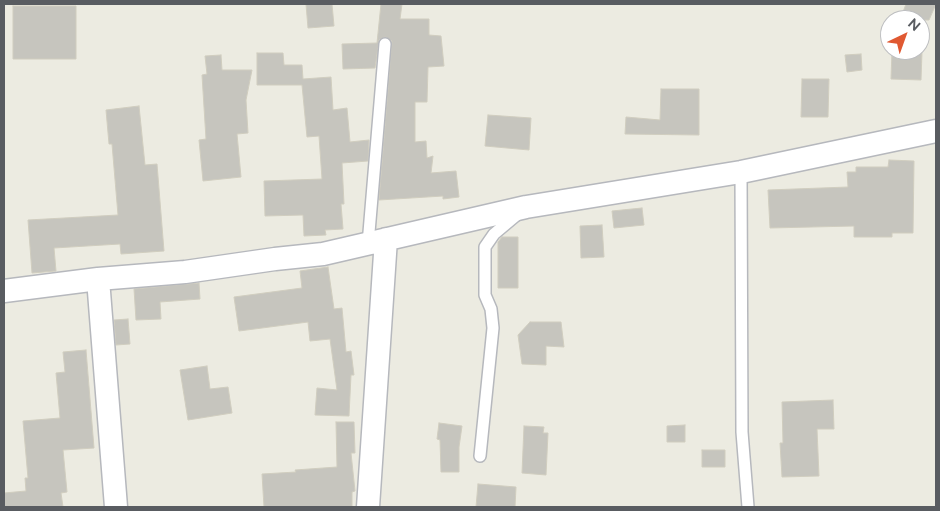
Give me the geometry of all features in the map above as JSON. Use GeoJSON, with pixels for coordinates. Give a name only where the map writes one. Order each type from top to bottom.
{"type":"FeatureCollection","features":[{"type":"Feature","properties":{"kind":"street"},"geometry":{"type":"LineString","coordinates":[[4,291],[185,272],[323,254],[526,207],[740,172],[936,132]]}},
{"type":"Feature","properties":{"kind":"street"},"geometry":{"type":"LineString","coordinates":[[368,507],[377,242]]}},
{"type":"Feature","properties":{"kind":"street"},"geometry":{"type":"LineString","coordinates":[[98,280],[116,507]]}},
{"type":"Feature","properties":{"kind":"lane"},"geometry":{"type":"LineString","coordinates":[[377,242],[385,44]]}},
{"type":"Feature","properties":{"kind":"lane"},"geometry":{"type":"LineString","coordinates":[[740,172],[742,432],[748,507]]}},
{"type":"Feature","properties":{"kind":"lane"},"geometry":{"type":"LineString","coordinates":[[480,456],[493,328],[491,309],[485,295],[485,246],[494,234],[526,207]]}},
{"type":"Feature","properties":{"kind":"building"},"geometry":{"type":"Polygon","coordinates":[[[306,4],[332,4],[334,26],[308,28],[306,4]]]}},
{"type":"Feature","properties":{"kind":"building"},"geometry":{"type":"Polygon","coordinates":[[[381,4],[402,4],[400,19],[429,19],[429,35],[441,36],[444,66],[428,67],[427,102],[415,102],[415,142],[426,141],[427,158],[433,156],[431,173],[456,171],[459,197],[443,199],[443,196],[379,200],[392,41],[385,37],[379,40],[375,68],[343,69],[342,44],[377,43],[381,4]]]}},
{"type":"Feature","properties":{"kind":"building"},"geometry":{"type":"Polygon","coordinates":[[[906,4],[936,4],[930,18],[930,10],[904,10],[906,4]]]}},
{"type":"Feature","properties":{"kind":"building"},"geometry":{"type":"Polygon","coordinates":[[[13,6],[76,6],[76,59],[13,59],[13,6]]]}},
{"type":"Feature","properties":{"kind":"building"},"geometry":{"type":"Polygon","coordinates":[[[257,53],[283,53],[284,65],[302,65],[303,79],[331,77],[333,110],[347,108],[350,142],[369,140],[368,161],[342,163],[344,204],[341,204],[343,229],[325,230],[326,235],[304,236],[303,215],[265,216],[264,181],[322,179],[319,136],[307,137],[302,85],[257,85],[257,53]]]}},
{"type":"Feature","properties":{"kind":"building"},"geometry":{"type":"Polygon","coordinates":[[[861,54],[862,70],[847,72],[845,55],[861,54]]]}},
{"type":"Feature","properties":{"kind":"building"},"geometry":{"type":"Polygon","coordinates":[[[221,55],[222,70],[252,70],[246,100],[248,133],[237,134],[241,177],[203,181],[199,140],[206,139],[202,75],[207,74],[205,56],[221,55]]]}},
{"type":"Feature","properties":{"kind":"building"},"geometry":{"type":"Polygon","coordinates":[[[892,60],[922,60],[921,80],[891,79],[892,60]]]}},
{"type":"Feature","properties":{"kind":"building"},"geometry":{"type":"Polygon","coordinates":[[[802,79],[829,79],[828,117],[801,117],[802,79]]]}},
{"type":"Feature","properties":{"kind":"building"},"geometry":{"type":"Polygon","coordinates":[[[661,89],[699,89],[699,135],[625,134],[626,117],[660,120],[661,89]]]}},
{"type":"Feature","properties":{"kind":"building"},"geometry":{"type":"Polygon","coordinates":[[[139,106],[145,165],[157,164],[164,251],[121,254],[120,244],[54,248],[56,271],[32,273],[28,220],[118,215],[112,144],[109,144],[106,110],[139,106]]]}},
{"type":"Feature","properties":{"kind":"building"},"geometry":{"type":"Polygon","coordinates":[[[488,115],[531,118],[529,150],[485,146],[488,115]]]}},
{"type":"Feature","properties":{"kind":"building"},"geometry":{"type":"Polygon","coordinates":[[[889,160],[914,161],[913,233],[892,233],[892,237],[854,237],[854,226],[770,228],[768,190],[848,187],[847,172],[856,172],[856,167],[888,167],[889,160]]]}},
{"type":"Feature","properties":{"kind":"building"},"geometry":{"type":"Polygon","coordinates":[[[642,208],[644,225],[614,228],[612,211],[642,208]]]}},
{"type":"Feature","properties":{"kind":"building"},"geometry":{"type":"Polygon","coordinates":[[[602,225],[604,257],[581,258],[580,226],[602,225]]]}},
{"type":"Feature","properties":{"kind":"building"},"geometry":{"type":"Polygon","coordinates":[[[502,237],[518,237],[518,288],[498,288],[498,242],[502,237]]]}},
{"type":"Feature","properties":{"kind":"building"},"geometry":{"type":"Polygon","coordinates":[[[328,267],[334,309],[342,308],[346,352],[351,351],[354,375],[351,375],[349,416],[315,415],[317,388],[337,390],[330,339],[310,341],[308,322],[239,331],[234,297],[302,288],[300,271],[328,267]]]}},
{"type":"Feature","properties":{"kind":"building"},"geometry":{"type":"Polygon","coordinates":[[[199,283],[200,299],[160,302],[161,319],[136,320],[134,289],[199,283]]]}},
{"type":"Feature","properties":{"kind":"building"},"geometry":{"type":"Polygon","coordinates":[[[128,319],[130,344],[116,345],[114,320],[128,319]]]}},
{"type":"Feature","properties":{"kind":"building"},"geometry":{"type":"Polygon","coordinates":[[[530,322],[561,322],[564,347],[546,346],[546,365],[522,364],[518,335],[530,322]]]}},
{"type":"Feature","properties":{"kind":"building"},"geometry":{"type":"Polygon","coordinates":[[[86,350],[94,448],[63,450],[67,492],[61,493],[63,507],[4,507],[4,493],[26,491],[25,478],[28,478],[23,421],[60,418],[56,373],[65,372],[63,352],[86,350]]]}},
{"type":"Feature","properties":{"kind":"building"},"geometry":{"type":"Polygon","coordinates":[[[207,366],[210,389],[228,387],[232,413],[188,420],[180,370],[207,366]]]}},
{"type":"Feature","properties":{"kind":"building"},"geometry":{"type":"Polygon","coordinates":[[[833,400],[834,429],[817,429],[819,476],[782,477],[780,443],[783,443],[782,402],[833,400]]]}},
{"type":"Feature","properties":{"kind":"building"},"geometry":{"type":"Polygon","coordinates":[[[336,422],[354,422],[355,453],[351,453],[355,491],[352,492],[352,507],[264,507],[262,474],[337,467],[336,422]]]}},
{"type":"Feature","properties":{"kind":"building"},"geometry":{"type":"Polygon","coordinates":[[[439,423],[462,426],[459,447],[459,472],[441,472],[440,440],[437,439],[439,423]]]}},
{"type":"Feature","properties":{"kind":"building"},"geometry":{"type":"Polygon","coordinates":[[[685,425],[685,442],[667,442],[667,426],[685,425]]]}},
{"type":"Feature","properties":{"kind":"building"},"geometry":{"type":"Polygon","coordinates":[[[524,426],[544,427],[543,433],[548,433],[546,475],[522,473],[524,426]]]}},
{"type":"Feature","properties":{"kind":"building"},"geometry":{"type":"Polygon","coordinates":[[[702,450],[725,450],[725,467],[702,467],[702,450]]]}},
{"type":"Feature","properties":{"kind":"building"},"geometry":{"type":"Polygon","coordinates":[[[478,484],[516,487],[515,507],[476,507],[478,484]]]}}]}
